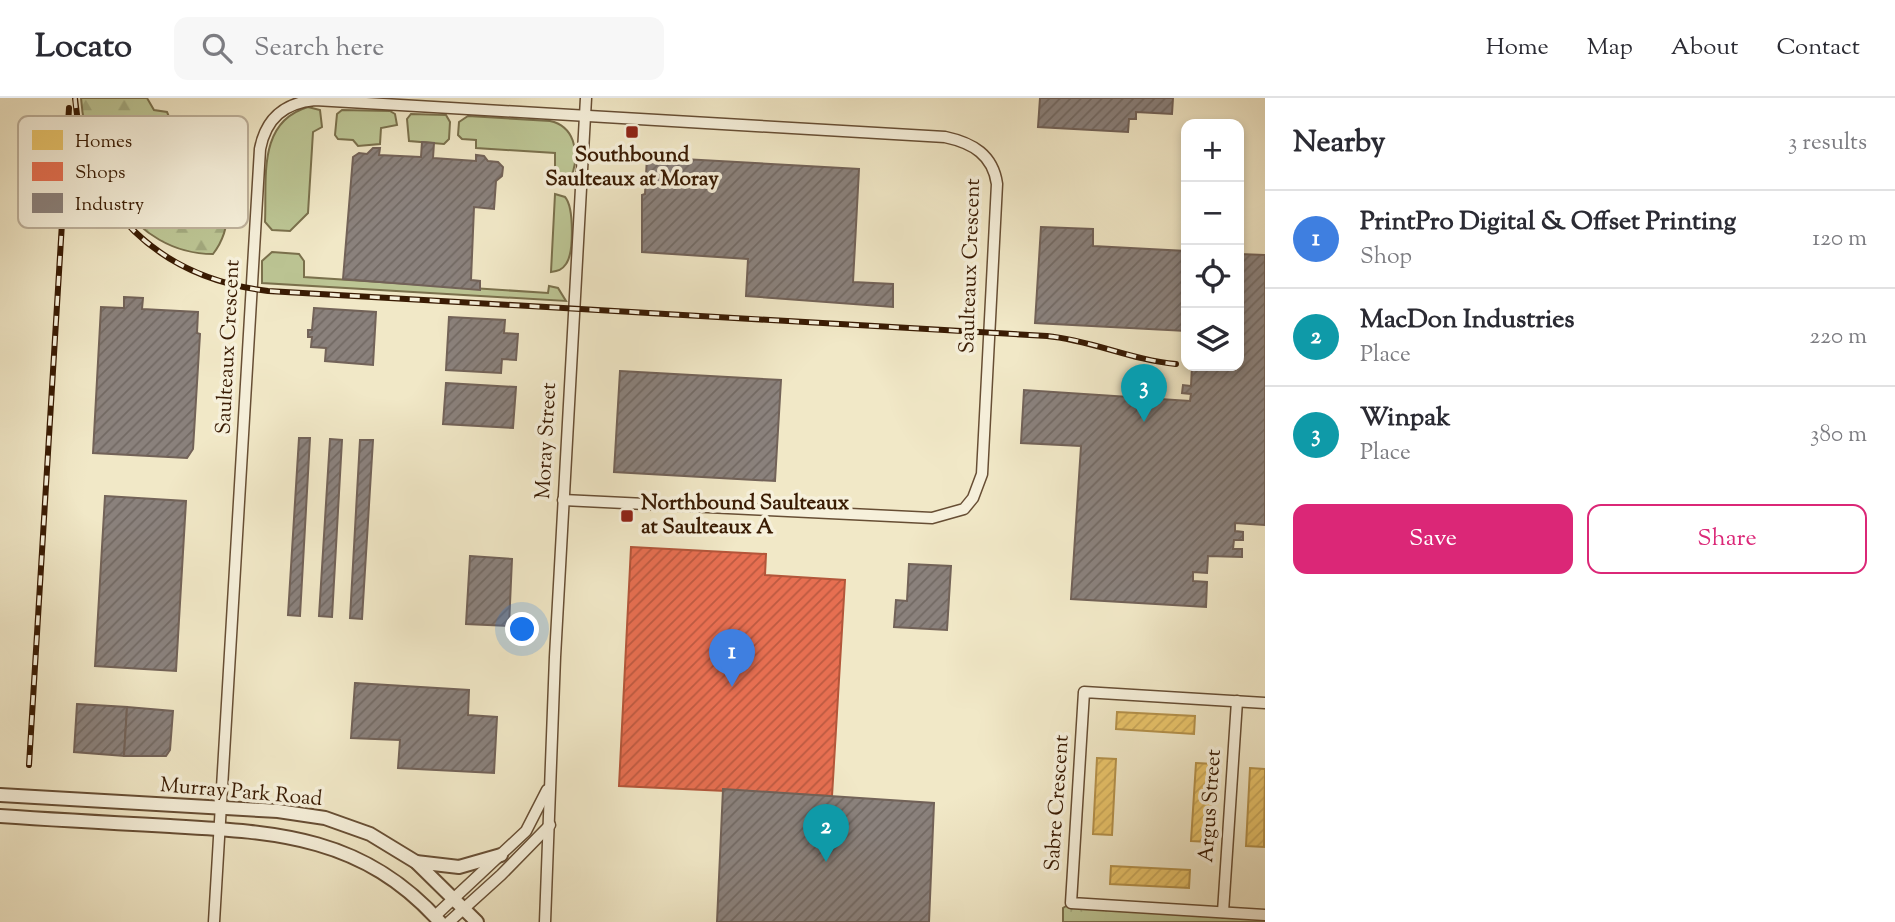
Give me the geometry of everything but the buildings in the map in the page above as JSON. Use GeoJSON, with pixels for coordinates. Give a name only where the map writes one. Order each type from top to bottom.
{"type":"FeatureCollection","features":[{"type":"Feature","properties":{"kind":"street","name":"Moray Street"},"geometry":{"type":"LineString","coordinates":[[545,922],[563,500],[586,98]]}},
{"type":"Feature","properties":{"kind":"street","name":"Saulteaux Crescent"},"geometry":{"type":"LineString","coordinates":[[214,922],[260,149],[266,127],[288,106],[315,100],[945,137],[972,145],[982,152],[991,164],[997,184],[982,474],[973,498],[964,509],[932,518],[563,500]]}},
{"type":"Feature","properties":{"kind":"street","name":"Sabre Crescent"},"geometry":{"type":"LineString","coordinates":[[1265,703],[1084,692],[1071,903],[1265,915]]}},
{"type":"Feature","properties":{"kind":"street","name":"Argus Street"},"geometry":{"type":"LineString","coordinates":[[1223,912],[1237,701]]}},
{"type":"Feature","properties":{"kind":"street","name":"Moray Street"},"geometry":{"type":"LineString","coordinates":[[437,919],[455,898],[526,831],[549,786]]}},
{"type":"Feature","properties":{"kind":"street","name":"Murray Park Road"},"geometry":{"type":"LineString","coordinates":[[0,795],[278,811],[324,818],[370,834],[416,862],[455,898]]}},
{"type":"Feature","properties":{"kind":"street","name":"Murray Park Road"},"geometry":{"type":"LineString","coordinates":[[0,816],[220,828],[277,833],[319,842],[348,854],[399,883],[437,919]]}},
{"type":"Feature","properties":{"kind":"street"},"geometry":{"type":"LineString","coordinates":[[449,922],[550,825]]}},
{"type":"Feature","properties":{"kind":"street"},"geometry":{"type":"LineString","coordinates":[[416,862],[459,867],[501,855]]}},
{"type":"Feature","properties":{"kind":"street"},"geometry":{"type":"LineString","coordinates":[[455,898],[477,922]]}},
{"type":"Feature","properties":{"kind":"green space"},"geometry":{"type":"Polygon","coordinates":[[[81,98],[147,98],[154,110],[167,112],[169,116],[84,116],[81,98]]]}},
{"type":"Feature","properties":{"kind":"green space"},"geometry":{"type":"Polygon","coordinates":[[[308,107],[320,110],[322,127],[313,132],[308,213],[290,231],[272,230],[265,222],[268,154],[280,125],[292,114],[308,107]]]}},
{"type":"Feature","properties":{"kind":"green space"},"geometry":{"type":"Polygon","coordinates":[[[342,110],[390,111],[395,114],[397,125],[381,128],[380,144],[358,146],[353,140],[338,139],[335,135],[337,114],[342,110]]]}},
{"type":"Feature","properties":{"kind":"green space"},"geometry":{"type":"Polygon","coordinates":[[[411,114],[446,115],[450,122],[449,139],[444,144],[409,141],[407,119],[411,114]]]}},
{"type":"Feature","properties":{"kind":"green space"},"geometry":{"type":"Polygon","coordinates":[[[468,116],[550,121],[558,124],[565,128],[573,140],[573,172],[566,179],[555,180],[555,153],[476,148],[476,140],[462,139],[458,135],[459,122],[468,116]]]}},
{"type":"Feature","properties":{"kind":"green space"},"geometry":{"type":"Polygon","coordinates":[[[555,194],[565,197],[568,202],[572,241],[566,264],[560,270],[551,272],[555,194]]]}},
{"type":"Feature","properties":{"kind":"green space"},"geometry":{"type":"Polygon","coordinates":[[[142,228],[226,228],[213,254],[185,250],[159,240],[142,228]]]}},
{"type":"Feature","properties":{"kind":"green space"},"geometry":{"type":"Polygon","coordinates":[[[272,252],[299,254],[304,261],[304,277],[548,293],[549,286],[558,288],[566,301],[262,283],[262,261],[272,252]]]}},
{"type":"Feature","properties":{"kind":"green space"},"geometry":{"type":"Polygon","coordinates":[[[1071,903],[1265,915],[1265,922],[1063,922],[1063,908],[1071,903]]]}},
{"type":"Feature","properties":{"kind":"railway"},"geometry":{"type":"LineString","coordinates":[[75,98],[78,116]]}},
{"type":"Feature","properties":{"kind":"railway"},"geometry":{"type":"LineString","coordinates":[[69,108],[69,116]]}},
{"type":"Feature","properties":{"kind":"railway"},"geometry":{"type":"LineString","coordinates":[[29,765],[62,228]]}},
{"type":"Feature","properties":{"kind":"railway"},"geometry":{"type":"LineString","coordinates":[[132,228],[162,253],[194,271],[229,284],[268,291],[1047,336],[1176,364]]}},
{"type":"Feature","properties":{"kind":"place","name":"Southbound Saulteaux at Moray"},"geometry":{"type":"Point","coordinates":[632,132]}},
{"type":"Feature","properties":{"kind":"place","name":"Winpak"},"geometry":{"type":"Point","coordinates":[1144,422]}},
{"type":"Feature","properties":{"kind":"place","name":"Northbound Saulteaux at Saulteaux A"},"geometry":{"type":"Point","coordinates":[627,516]}},
{"type":"Feature","properties":{"kind":"place","name":"PrintPro Digital & Offset Printing"},"geometry":{"type":"Point","coordinates":[732,687]}},
{"type":"Feature","properties":{"kind":"place","name":"MacDon Industries"},"geometry":{"type":"Point","coordinates":[826,862]}}]}
